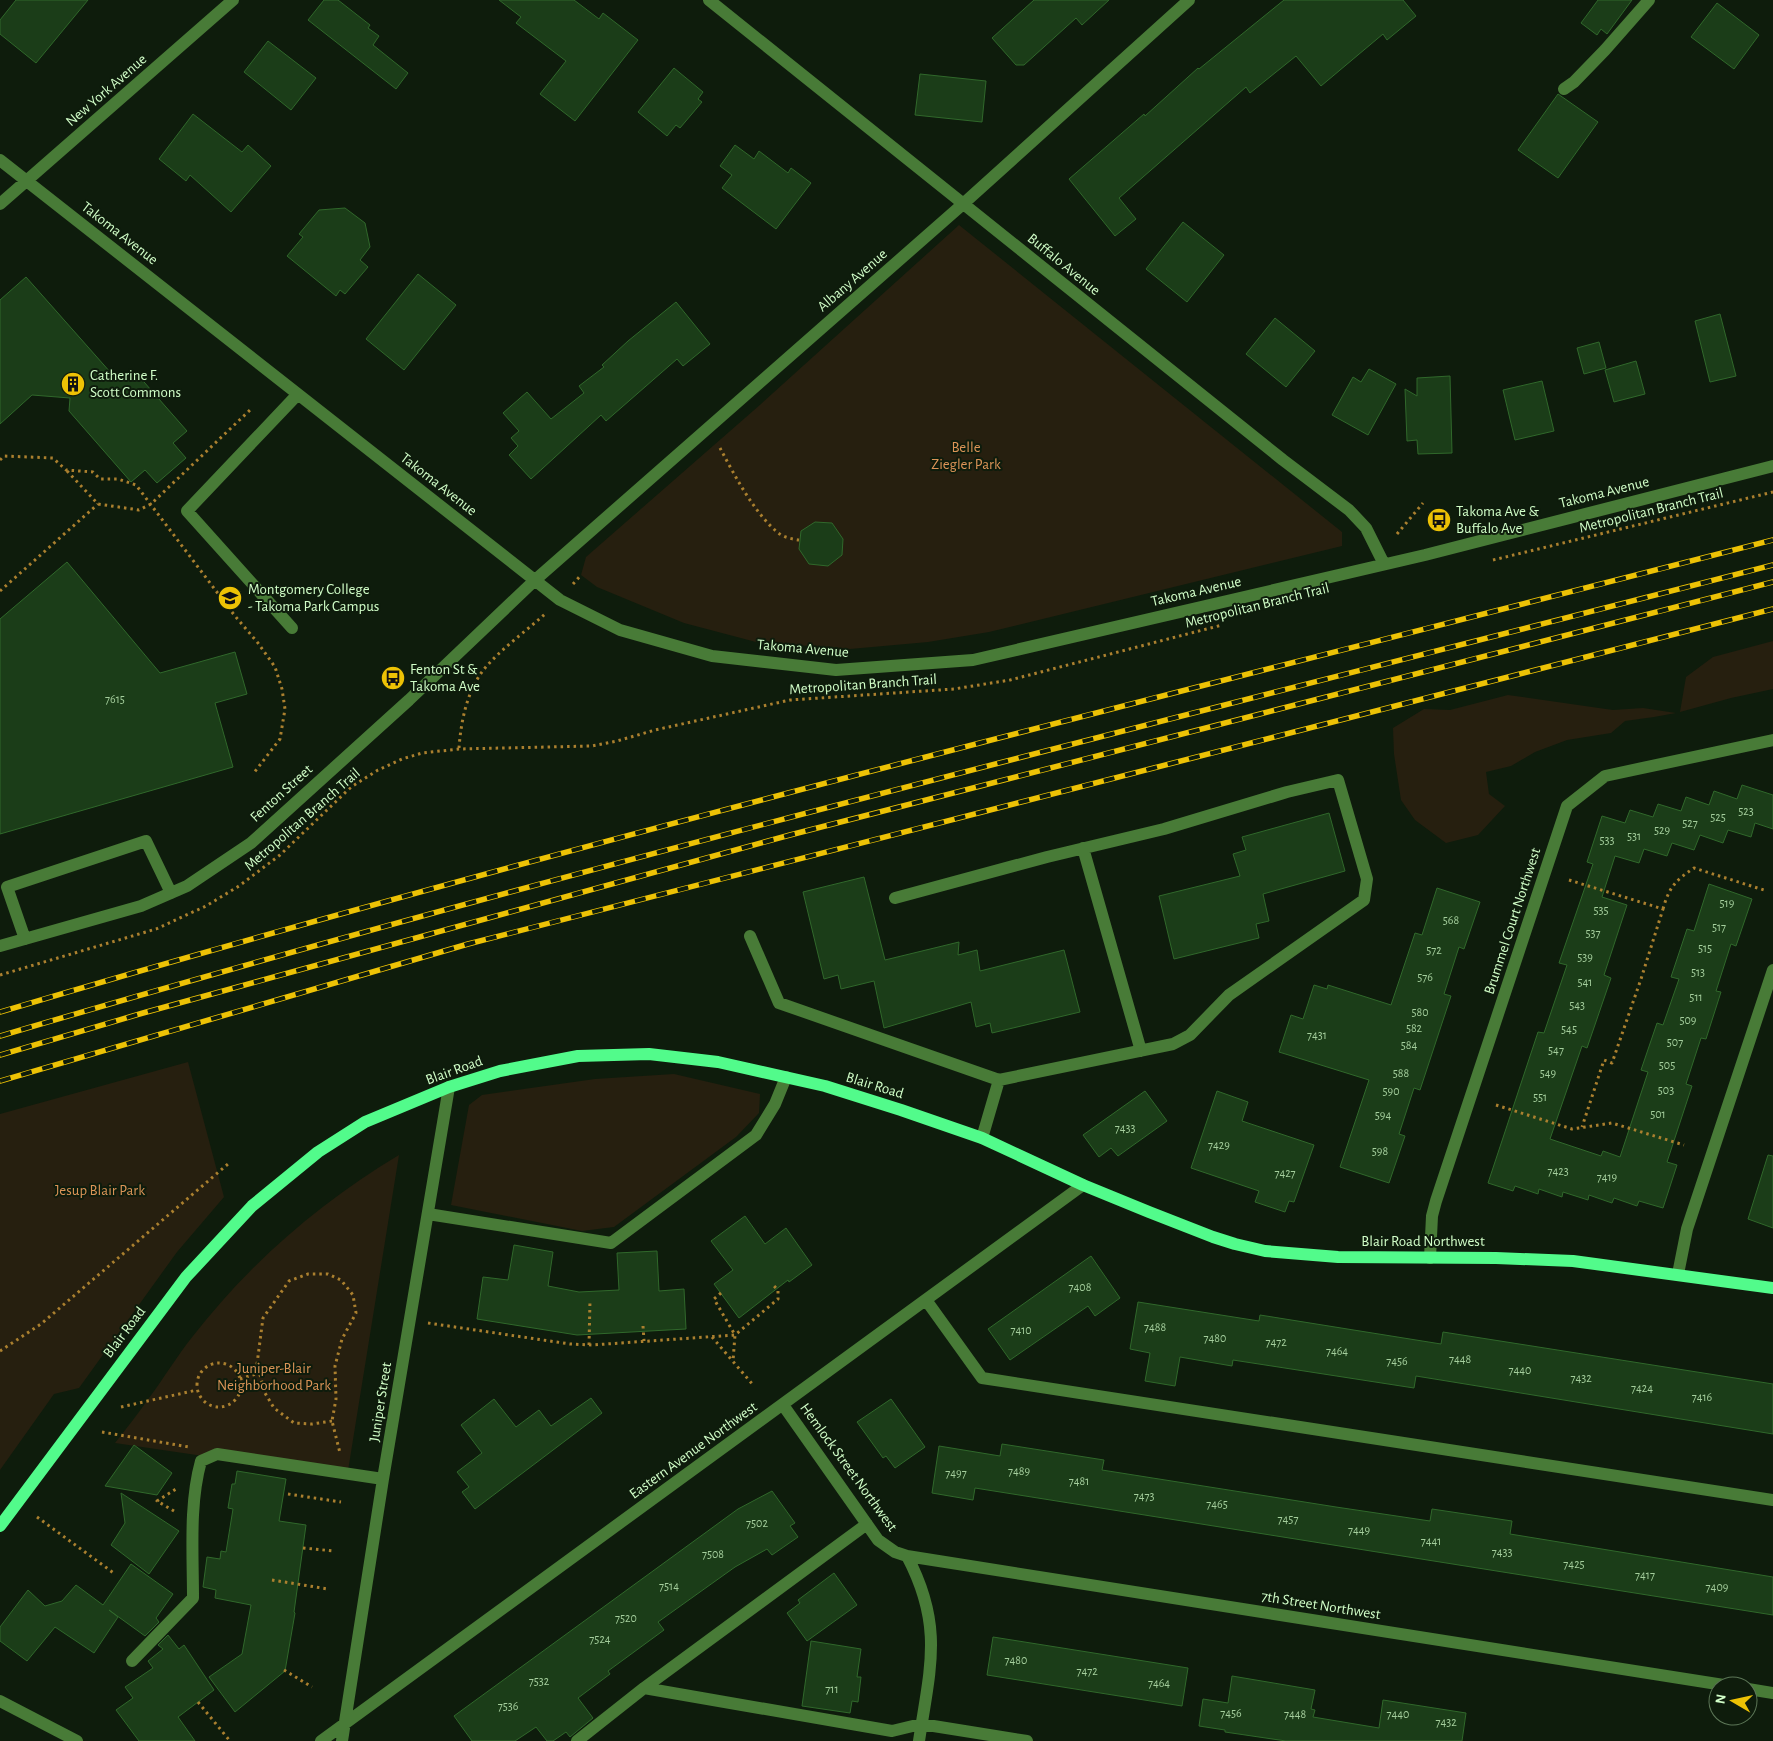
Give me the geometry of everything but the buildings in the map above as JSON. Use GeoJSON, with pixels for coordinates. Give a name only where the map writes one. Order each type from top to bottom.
{"type":"FeatureCollection","features":[{"type":"Feature","properties":{"kind":"main road","name":"Blair Road"},"geometry":{"type":"LineString","coordinates":[[0,1526],[186,1277],[252,1206],[318,1152],[365,1122],[449,1087],[500,1070],[578,1056],[649,1054],[718,1062],[825,1086],[892,1107],[982,1138],[1083,1185]]}},
{"type":"Feature","properties":{"kind":"main road","name":"Blair Road Northwest"},"geometry":{"type":"LineString","coordinates":[[1083,1185],[1213,1237],[1266,1251],[1338,1257],[1566,1260],[1773,1288]]}},
{"type":"Feature","properties":{"kind":"street","name":"New York Avenue"},"geometry":{"type":"LineString","coordinates":[[0,204],[233,0]]}},
{"type":"Feature","properties":{"kind":"street","name":"Buffalo Avenue"},"geometry":{"type":"LineString","coordinates":[[709,0],[1348,510],[1366,528],[1384,564]]}},
{"type":"Feature","properties":{"kind":"street","name":"Albany Avenue"},"geometry":{"type":"LineString","coordinates":[[534,581],[963,204],[1189,0]]}},
{"type":"Feature","properties":{"kind":"street"},"geometry":{"type":"LineString","coordinates":[[1564,89],[1574,82],[1649,0]]}},
{"type":"Feature","properties":{"kind":"street","name":"Takoma Avenue"},"geometry":{"type":"LineString","coordinates":[[0,160],[560,600],[620,630],[712,656],[836,670],[973,660],[1384,564],[1773,466]]}},
{"type":"Feature","properties":{"kind":"street"},"geometry":{"type":"LineString","coordinates":[[292,628],[187,511],[298,394]]}},
{"type":"Feature","properties":{"kind":"street","name":"Fenton Street"},"geometry":{"type":"LineString","coordinates":[[0,946],[141,906],[187,886],[251,843],[409,700],[534,581]]}},
{"type":"Feature","properties":{"kind":"street","name":"Brummel Court Northwest"},"geometry":{"type":"LineString","coordinates":[[1430,1258],[1432,1216],[1436,1200],[1567,806],[1605,776],[1773,740]]}},
{"type":"Feature","properties":{"kind":"street"},"geometry":{"type":"LineString","coordinates":[[750,936],[779,1003],[999,1080],[1173,1044],[1190,1035],[1229,995],[1364,900],[1368,879],[1338,780],[1220,810],[1164,829],[1083,848],[895,898]]}},
{"type":"Feature","properties":{"kind":"street"},"geometry":{"type":"LineString","coordinates":[[25,939],[7,886],[146,841],[171,893]]}},
{"type":"Feature","properties":{"kind":"street"},"geometry":{"type":"LineString","coordinates":[[1083,848],[1141,1051]]}},
{"type":"Feature","properties":{"kind":"street"},"geometry":{"type":"LineString","coordinates":[[1678,1274],[1687,1228],[1773,970]]}},
{"type":"Feature","properties":{"kind":"street"},"geometry":{"type":"LineString","coordinates":[[428,1214],[611,1243],[756,1135],[775,1104],[786,1077]]}},
{"type":"Feature","properties":{"kind":"street"},"geometry":{"type":"LineString","coordinates":[[982,1138],[999,1080]]}},
{"type":"Feature","properties":{"kind":"street","name":"Juniper Street"},"geometry":{"type":"LineString","coordinates":[[342,1741],[449,1087]]}},
{"type":"Feature","properties":{"kind":"street","name":"Eastern Avenue Northwest"},"geometry":{"type":"LineString","coordinates":[[321,1741],[1083,1185]]}},
{"type":"Feature","properties":{"kind":"street"},"geometry":{"type":"LineString","coordinates":[[926,1300],[982,1378],[1773,1500]]}},
{"type":"Feature","properties":{"kind":"street","name":"Hemlock Street Northwest"},"geometry":{"type":"LineString","coordinates":[[782,1404],[878,1540],[895,1552],[907,1556]]}},
{"type":"Feature","properties":{"kind":"street"},"geometry":{"type":"LineString","coordinates":[[132,1661],[193,1598],[196,1481],[201,1461],[216,1454],[384,1479]]}},
{"type":"Feature","properties":{"kind":"street"},"geometry":{"type":"LineString","coordinates":[[577,1741],[644,1688],[867,1524]]}},
{"type":"Feature","properties":{"kind":"street"},"geometry":{"type":"LineString","coordinates":[[907,1556],[918,1577],[929,1612],[932,1635],[932,1660],[919,1741]]}},
{"type":"Feature","properties":{"kind":"street","name":"7th Street Northwest"},"geometry":{"type":"LineString","coordinates":[[907,1556],[1708,1683]]}},
{"type":"Feature","properties":{"kind":"street"},"geometry":{"type":"LineString","coordinates":[[644,1688],[892,1731],[922,1724],[1027,1741]]}},
{"type":"Feature","properties":{"kind":"street"},"geometry":{"type":"LineString","coordinates":[[1758,1691],[1773,1693]]}},
{"type":"Feature","properties":{"kind":"street"},"geometry":{"type":"LineString","coordinates":[[0,1700],[77,1741]]}},
{"type":"Feature","properties":{"kind":"path"},"geometry":{"type":"LineString","coordinates":[[0,460],[4,456],[53,458],[98,504],[139,510],[151,504],[250,410]]}},
{"type":"Feature","properties":{"kind":"path"},"geometry":{"type":"LineString","coordinates":[[720,448],[753,504],[778,533],[799,540]]}},
{"type":"Feature","properties":{"kind":"path"},"geometry":{"type":"LineString","coordinates":[[66,470],[93,472],[100,480],[118,479],[136,485],[229,609],[258,643],[274,667],[282,689],[285,709],[280,738],[253,774]]}},
{"type":"Feature","properties":{"kind":"path","name":"Metropolitan Branch Trail"},"geometry":{"type":"LineString","coordinates":[[1485,562],[1773,492]]}},
{"type":"Feature","properties":{"kind":"path"},"geometry":{"type":"LineString","coordinates":[[1397,534],[1423,503]]}},
{"type":"Feature","properties":{"kind":"path"},"geometry":{"type":"LineString","coordinates":[[0,591],[98,504]]}},
{"type":"Feature","properties":{"kind":"path"},"geometry":{"type":"LineString","coordinates":[[459,748],[464,712],[483,670],[500,652],[560,600],[580,575]]}},
{"type":"Feature","properties":{"kind":"path","name":"Metropolitan Branch Trail"},"geometry":{"type":"LineString","coordinates":[[0,975],[156,929],[206,906],[240,886],[280,855],[352,787],[378,770],[402,758],[459,748],[592,746],[790,700],[944,690],[1010,680],[1229,623]]}},
{"type":"Feature","properties":{"kind":"path"},"geometry":{"type":"LineString","coordinates":[[1582,1127],[1604,1060],[1612,1063],[1641,980],[1667,894],[1678,879],[1694,868],[1767,891]]}},
{"type":"Feature","properties":{"kind":"path"},"geometry":{"type":"LineString","coordinates":[[1570,880],[1663,909]]}},
{"type":"Feature","properties":{"kind":"path"},"geometry":{"type":"LineString","coordinates":[[1496,1105],[1572,1129],[1612,1122],[1684,1146]]}},
{"type":"Feature","properties":{"kind":"path"},"geometry":{"type":"LineString","coordinates":[[0,1351],[41,1324],[228,1164]]}},
{"type":"Feature","properties":{"kind":"path"},"geometry":{"type":"LineString","coordinates":[[332,1421],[312,1424],[294,1423],[274,1408],[265,1393],[257,1364],[263,1318],[289,1281],[308,1274],[328,1274],[341,1280],[353,1296],[356,1313],[342,1339],[335,1366],[336,1399],[332,1421],[346,1473]]}},
{"type":"Feature","properties":{"kind":"path"},"geometry":{"type":"LineString","coordinates":[[410,1320],[570,1344],[589,1345],[735,1335],[778,1299],[778,1290],[774,1286]]}},
{"type":"Feature","properties":{"kind":"path"},"geometry":{"type":"LineString","coordinates":[[720,1293],[714,1299],[735,1335],[733,1361]]}},
{"type":"Feature","properties":{"kind":"path"},"geometry":{"type":"LineString","coordinates":[[589,1345],[590,1300]]}},
{"type":"Feature","properties":{"kind":"path"},"geometry":{"type":"LineString","coordinates":[[644,1326],[644,1341]]}},
{"type":"Feature","properties":{"kind":"path"},"geometry":{"type":"LineString","coordinates":[[711,1337],[754,1386]]}},
{"type":"Feature","properties":{"kind":"path"},"geometry":{"type":"LineString","coordinates":[[218,1363],[231,1366],[237,1371],[240,1379],[241,1385],[236,1399],[225,1407],[213,1407],[206,1404],[199,1396],[197,1390],[197,1380],[202,1371],[213,1364],[218,1363]]}},
{"type":"Feature","properties":{"kind":"path"},"geometry":{"type":"LineString","coordinates":[[240,1379],[259,1373]]}},
{"type":"Feature","properties":{"kind":"path"},"geometry":{"type":"LineString","coordinates":[[121,1407],[197,1390]]}},
{"type":"Feature","properties":{"kind":"path"},"geometry":{"type":"LineString","coordinates":[[102,1432],[160,1441],[216,1454]]}},
{"type":"Feature","properties":{"kind":"path"},"geometry":{"type":"LineString","coordinates":[[288,1494],[341,1502]]}},
{"type":"Feature","properties":{"kind":"path"},"geometry":{"type":"LineString","coordinates":[[37,1517],[115,1574]]}},
{"type":"Feature","properties":{"kind":"path"},"geometry":{"type":"LineString","coordinates":[[303,1548],[334,1551]]}},
{"type":"Feature","properties":{"kind":"path"},"geometry":{"type":"LineString","coordinates":[[272,1580],[328,1589]]}},
{"type":"Feature","properties":{"kind":"path"},"geometry":{"type":"LineString","coordinates":[[284,1670],[312,1687]]}},
{"type":"Feature","properties":{"kind":"path"},"geometry":{"type":"LineString","coordinates":[[198,1702],[230,1741]]}},
{"type":"Feature","properties":{"kind":"green space","name":"Belle Ziegler Park"},"geometry":{"type":"Polygon","coordinates":[[[959,225],[1342,532],[1342,546],[989,632],[928,642],[850,649],[756,642],[684,623],[597,587],[581,575],[586,557],[761,404],[959,225]]]}},
{"type":"Feature","properties":{"kind":"green space"},"geometry":{"type":"Polygon","coordinates":[[[1773,641],[1773,689],[1680,712],[1686,677],[1713,657],[1773,641]]]}},
{"type":"Feature","properties":{"kind":"green space"},"geometry":{"type":"Polygon","coordinates":[[[1508,695],[1613,710],[1643,708],[1676,713],[1625,721],[1611,733],[1567,740],[1535,752],[1511,766],[1486,772],[1489,794],[1505,806],[1478,835],[1446,843],[1415,820],[1401,800],[1394,754],[1393,728],[1424,709],[1450,710],[1508,695]]]}},
{"type":"Feature","properties":{"kind":"green space","name":"Jesup Blair Park"},"geometry":{"type":"Polygon","coordinates":[[[188,1062],[224,1197],[177,1252],[79,1388],[54,1394],[0,1470],[0,1114],[188,1062]]]}},
{"type":"Feature","properties":{"kind":"green space"},"geometry":{"type":"Polygon","coordinates":[[[674,1074],[760,1094],[759,1113],[736,1137],[614,1227],[582,1231],[451,1205],[469,1105],[482,1095],[595,1079],[674,1074]]]}},
{"type":"Feature","properties":{"kind":"green space","name":"Juniper-Blair Neighborhood Park"},"geometry":{"type":"Polygon","coordinates":[[[399,1155],[347,1477],[115,1443],[141,1410],[187,1344],[215,1309],[262,1259],[287,1236],[341,1193],[399,1155]]]}},
{"type":"Feature","properties":{"kind":"railway"},"geometry":{"type":"LineString","coordinates":[[0,1012],[220,948],[662,826],[1106,710],[1773,540]]}},
{"type":"Feature","properties":{"kind":"railway"},"geometry":{"type":"LineString","coordinates":[[0,1036],[220,972],[663,851],[1107,735],[1773,565]]}},
{"type":"Feature","properties":{"kind":"railway"},"geometry":{"type":"LineString","coordinates":[[0,1055],[143,1013],[790,835],[1773,582]]}},
{"type":"Feature","properties":{"kind":"railway"},"geometry":{"type":"LineString","coordinates":[[0,1081],[468,944],[1773,609]]}},
{"type":"Feature","properties":{"kind":"place","name":"Catherine F. Scott Commons"},"geometry":{"type":"Point","coordinates":[73,384]}},
{"type":"Feature","properties":{"kind":"place","name":"Takoma Ave & Buffalo Ave"},"geometry":{"type":"Point","coordinates":[1439,520]}},
{"type":"Feature","properties":{"kind":"place","name":"Montgomery College - Takoma Park Campus"},"geometry":{"type":"Point","coordinates":[230,598]}},
{"type":"Feature","properties":{"kind":"place","name":"Fenton St & Takoma Ave"},"geometry":{"type":"Point","coordinates":[393,678]}}]}
